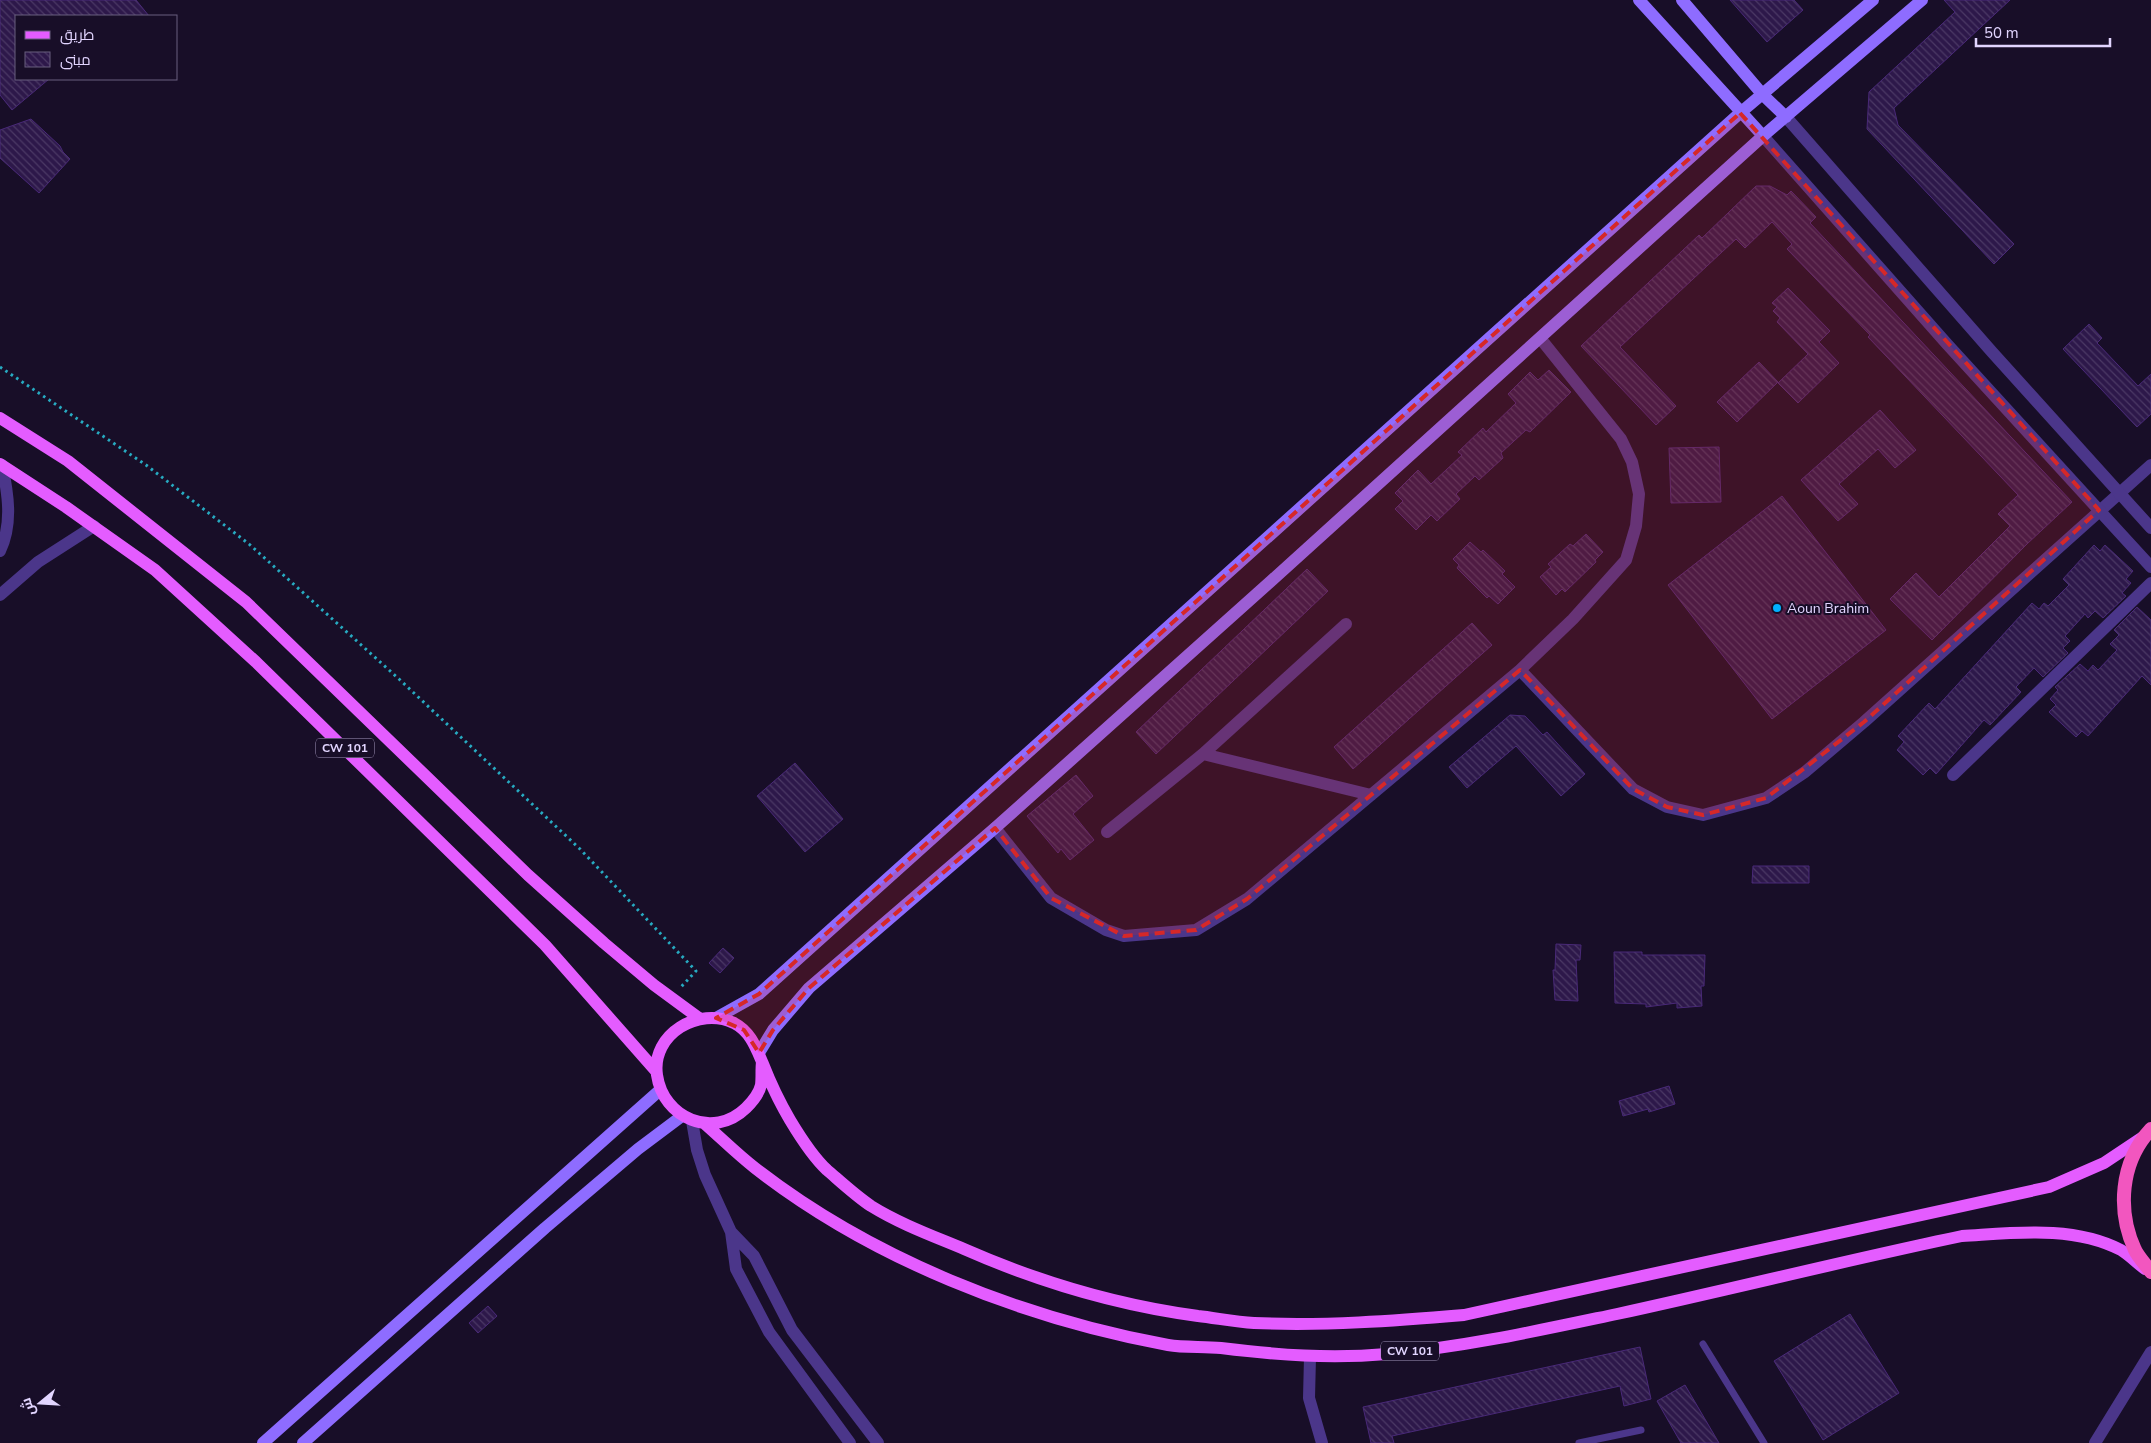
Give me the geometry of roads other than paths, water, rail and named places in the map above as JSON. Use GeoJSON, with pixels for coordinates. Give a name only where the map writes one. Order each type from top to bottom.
{"type":"FeatureCollection","features":[{"type":"Feature","properties":{"kind":"highway"},"geometry":{"type":"LineString","coordinates":[[2147,1133],[2129,1164],[2123,1193],[2125,1224],[2136,1252],[2151,1273]]}},
{"type":"Feature","properties":{"kind":"main road"},"geometry":{"type":"LineString","coordinates":[[1639,0],[1763,136]]}},
{"type":"Feature","properties":{"kind":"main road"},"geometry":{"type":"LineString","coordinates":[[1682,0],[1763,95],[1786,117]]}},
{"type":"Feature","properties":{"kind":"main road"},"geometry":{"type":"LineString","coordinates":[[716,1018],[759,994],[1740,113],[1873,0]]}},
{"type":"Feature","properties":{"kind":"main road"},"geometry":{"type":"LineString","coordinates":[[760,1057],[773,1030],[810,988],[995,828],[1763,136],[1922,0]]}},
{"type":"Feature","properties":{"kind":"main road","name":"CW 101"},"geometry":{"type":"LineString","coordinates":[[0,418],[68,461],[246,602],[528,875],[604,943],[671,998],[699,1018]]}},
{"type":"Feature","properties":{"kind":"main road","name":"CW 101"},"geometry":{"type":"LineString","coordinates":[[1,464],[94,526],[155,570],[256,662],[545,945],[656,1071]]}},
{"type":"Feature","properties":{"kind":"main road"},"geometry":{"type":"LineString","coordinates":[[699,1018],[716,1018],[734,1023],[744,1030],[756,1044],[760,1057],[761,1085],[753,1102],[740,1114],[723,1122],[693,1120],[669,1105],[660,1090],[656,1071],[659,1054],[668,1037],[682,1025],[699,1018]]}},
{"type":"Feature","properties":{"kind":"main road","name":"CW 101"},"geometry":{"type":"LineString","coordinates":[[760,1057],[790,1120],[824,1167],[872,1206],[915,1228],[1012,1270],[1092,1295],[1166,1311],[1251,1323],[1348,1323],[1464,1315],[2049,1188],[2104,1163],[2147,1133]]}},
{"type":"Feature","properties":{"kind":"main road"},"geometry":{"type":"LineString","coordinates":[[263,1443],[660,1090]]}},
{"type":"Feature","properties":{"kind":"main road"},"geometry":{"type":"LineString","coordinates":[[303,1443],[545,1228],[638,1149],[693,1120]]}},
{"type":"Feature","properties":{"kind":"main road","name":"CW 101"},"geometry":{"type":"LineString","coordinates":[[693,1120],[755,1168],[824,1216],[917,1266],[1003,1300],[1096,1330],[1173,1346],[1220,1348],[1244,1352],[1310,1357],[1395,1353],[1453,1346],[1527,1333],[1962,1236],[2032,1232],[2088,1237],[2122,1250],[2151,1273]]}},
{"type":"Feature","properties":{"kind":"street"},"geometry":{"type":"LineString","coordinates":[[1786,117],[1985,345],[2151,528]]}},
{"type":"Feature","properties":{"kind":"street"},"geometry":{"type":"LineString","coordinates":[[1763,136],[1947,344],[2151,567]]}},
{"type":"Feature","properties":{"kind":"street"},"geometry":{"type":"LineString","coordinates":[[995,828],[1051,898],[1106,930],[1124,936],[1196,930],[1247,899],[1520,670],[1573,619],[1626,560],[1636,526],[1640,494],[1632,462],[1621,439],[1540,338]]}},
{"type":"Feature","properties":{"kind":"street"},"geometry":{"type":"LineString","coordinates":[[0,551],[8,520],[8,492],[1,464]]}},
{"type":"Feature","properties":{"kind":"street"},"geometry":{"type":"LineString","coordinates":[[1520,670],[1633,789],[1667,807],[1703,815],[1766,798],[1805,772],[1864,722],[2151,464]]}},
{"type":"Feature","properties":{"kind":"street"},"geometry":{"type":"LineString","coordinates":[[0,595],[38,562],[94,526]]}},
{"type":"Feature","properties":{"kind":"street"},"geometry":{"type":"LineString","coordinates":[[1953,775],[2151,582]]}},
{"type":"Feature","properties":{"kind":"street"},"geometry":{"type":"LineString","coordinates":[[1107,832],[1203,754],[1346,624]]}},
{"type":"Feature","properties":{"kind":"street"},"geometry":{"type":"LineString","coordinates":[[1203,754],[1372,795]]}},
{"type":"Feature","properties":{"kind":"street"},"geometry":{"type":"LineString","coordinates":[[693,1120],[697,1150],[705,1175],[731,1232],[736,1270],[769,1332],[850,1443]]}},
{"type":"Feature","properties":{"kind":"street"},"geometry":{"type":"LineString","coordinates":[[731,1232],[754,1256],[792,1330],[878,1443]]}},
{"type":"Feature","properties":{"kind":"street"},"geometry":{"type":"LineString","coordinates":[[2095,1443],[2151,1352]]}},
{"type":"Feature","properties":{"kind":"street"},"geometry":{"type":"LineString","coordinates":[[1310,1357],[1309,1398],[1322,1443]]}},
{"type":"Feature","properties":{"kind":"lane"},"geometry":{"type":"LineString","coordinates":[[1704,1344],[1764,1443]]}},
{"type":"Feature","properties":{"kind":"lane"},"geometry":{"type":"LineString","coordinates":[[1579,1443],[1641,1430]]}},
{"type":"Feature","properties":{"kind":"place","name":"Aoun Brahim"},"geometry":{"type":"Point","coordinates":[1777,608]}}]}
